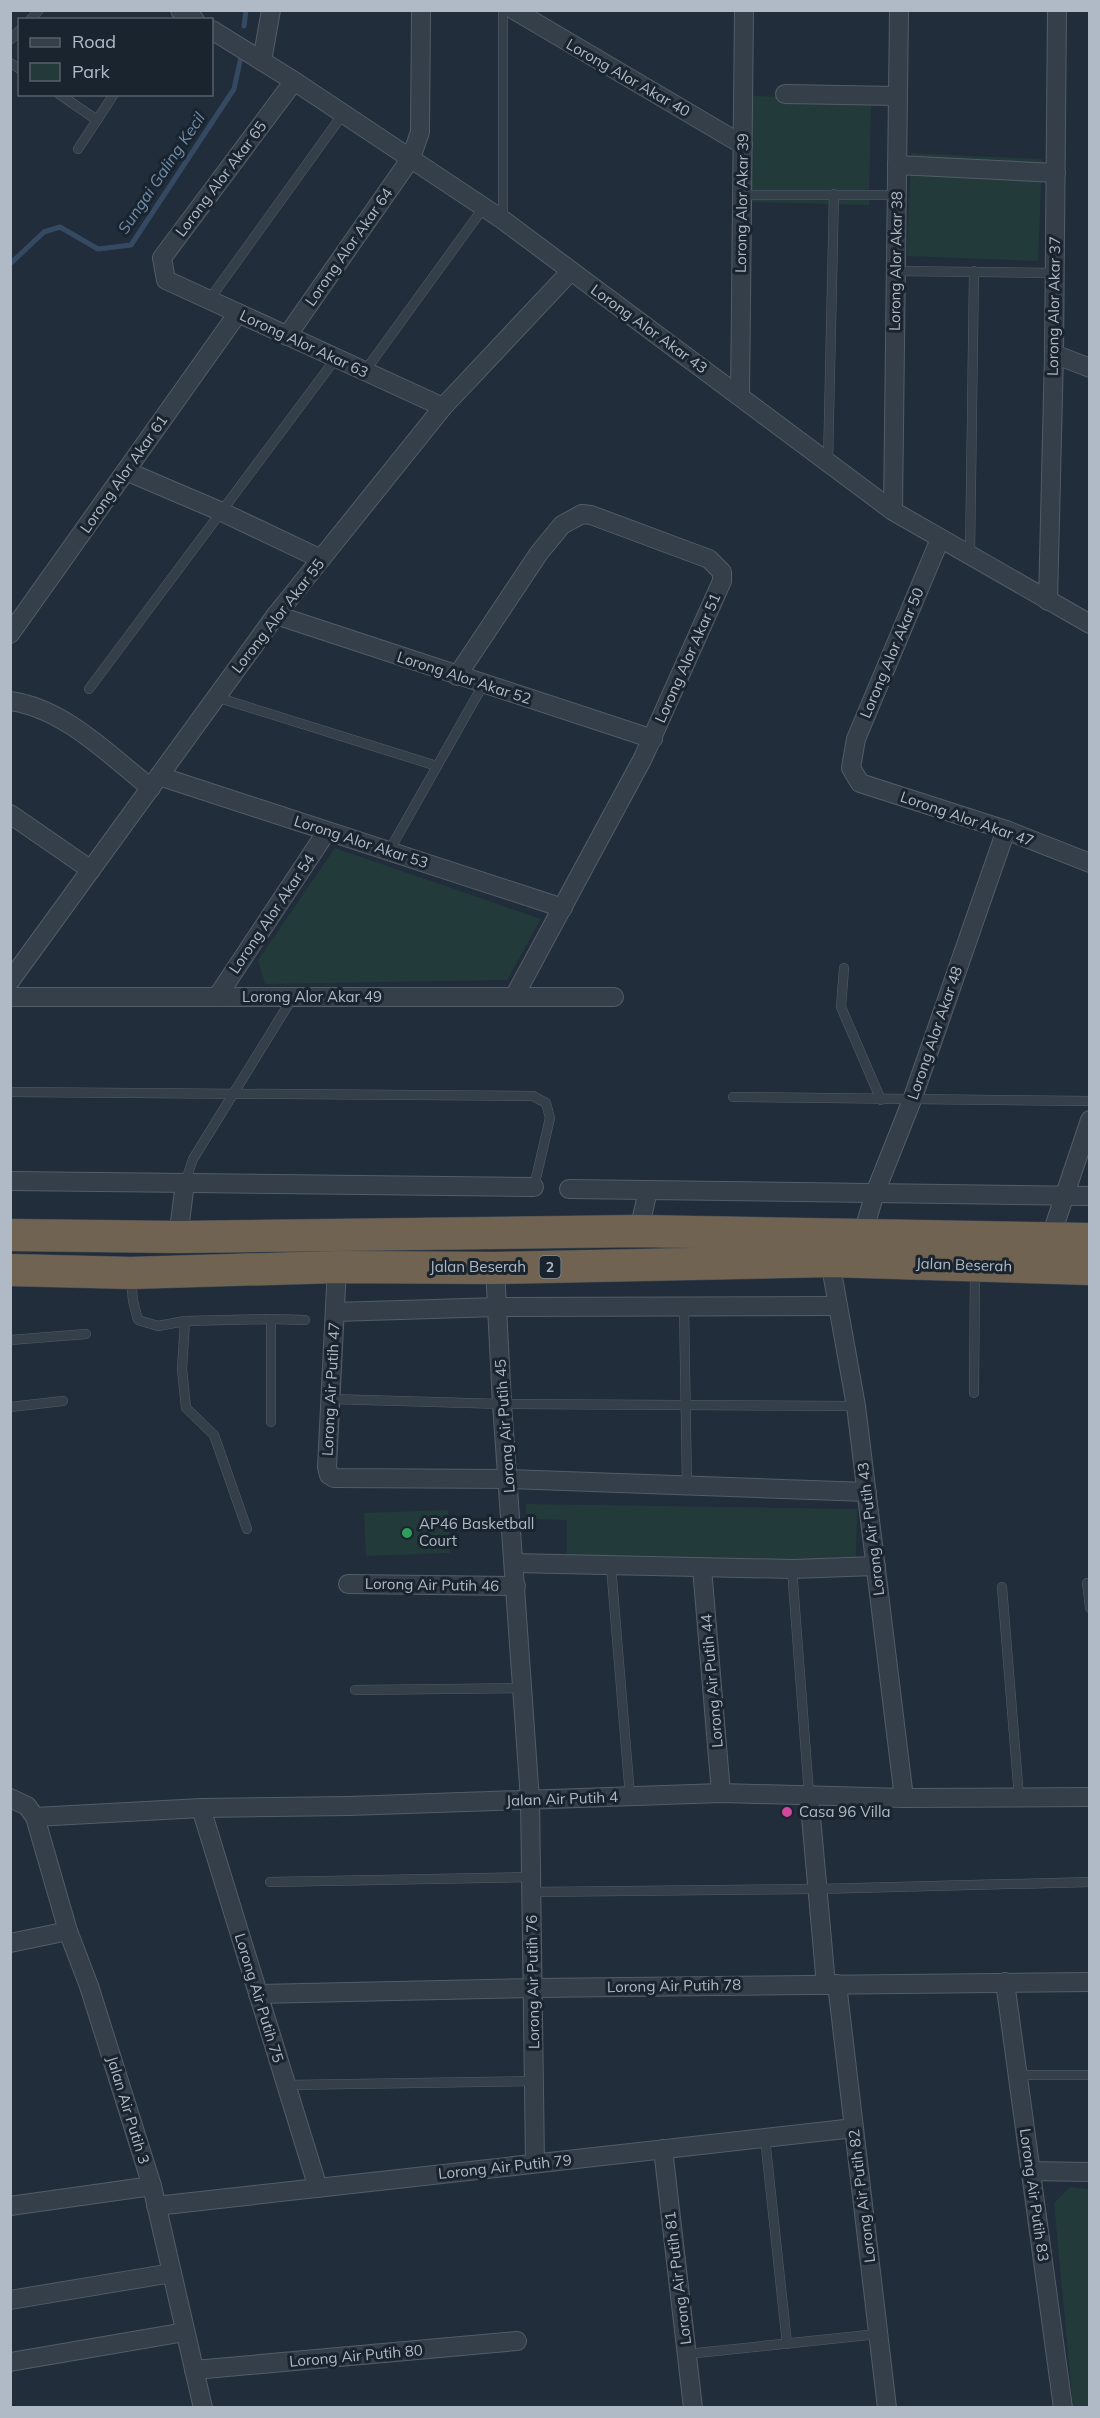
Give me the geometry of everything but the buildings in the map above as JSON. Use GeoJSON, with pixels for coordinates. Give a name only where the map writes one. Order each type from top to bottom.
{"type":"FeatureCollection","features":[{"type":"Feature","properties":{"kind":"highway","name":"Jalan Beserah"},"geometry":{"type":"LineString","coordinates":[[10,1235],[178,1237],[639,1232],[1089,1239]]}},
{"type":"Feature","properties":{"kind":"highway","name":"Jalan Beserah"},"geometry":{"type":"LineString","coordinates":[[10,1270],[131,1273],[337,1267],[495,1268],[830,1261],[1089,1269]]}},
{"type":"Feature","properties":{"kind":"street"},"geometry":{"type":"LineString","coordinates":[[262,61],[270,10]]}},
{"type":"Feature","properties":{"kind":"street","name":"Lorong Alor Akar 64"},"geometry":{"type":"LineString","coordinates":[[287,336],[411,158],[420,132],[421,10]]}},
{"type":"Feature","properties":{"kind":"street","name":"Lorong Alor Akar 40"},"geometry":{"type":"LineString","coordinates":[[514,10],[743,145]]}},
{"type":"Feature","properties":{"kind":"street","name":"Lorong Alor Akar 39"},"geometry":{"type":"LineString","coordinates":[[740,396],[744,10]]}},
{"type":"Feature","properties":{"kind":"street","name":"Lorong Alor Akar 38"},"geometry":{"type":"LineString","coordinates":[[893,511],[899,10]]}},
{"type":"Feature","properties":{"kind":"street","name":"Lorong Alor Akar 37"},"geometry":{"type":"LineString","coordinates":[[1048,601],[1054,354],[1057,10]]}},
{"type":"Feature","properties":{"kind":"street","name":"Lorong Alor Akar 43"},"geometry":{"type":"LineString","coordinates":[[213,31],[294,81],[503,220],[893,511],[969,557],[1089,624]]}},
{"type":"Feature","properties":{"kind":"street","name":"Lorong Alor Akar 65"},"geometry":{"type":"LineString","coordinates":[[166,280],[162,258],[294,81]]}},
{"type":"Feature","properties":{"kind":"street"},"geometry":{"type":"LineString","coordinates":[[785,94],[898,96]]}},
{"type":"Feature","properties":{"kind":"street"},"geometry":{"type":"LineString","coordinates":[[897,165],[1056,173]]}},
{"type":"Feature","properties":{"kind":"street","name":"Lorong Alor Akar 55"},"geometry":{"type":"LineString","coordinates":[[10,981],[276,615],[443,407],[571,271]]}},
{"type":"Feature","properties":{"kind":"street","name":"Lorong Alor Akar 63"},"geometry":{"type":"LineString","coordinates":[[166,280],[443,407]]}},
{"type":"Feature","properties":{"kind":"street","name":"Lorong Alor Akar 61"},"geometry":{"type":"LineString","coordinates":[[10,634],[238,314]]}},
{"type":"Feature","properties":{"kind":"street"},"geometry":{"type":"LineString","coordinates":[[1054,354],[1089,368]]}},
{"type":"Feature","properties":{"kind":"street"},"geometry":{"type":"LineString","coordinates":[[126,471],[222,512],[321,559]]}},
{"type":"Feature","properties":{"kind":"street","name":"Lorong Alor Akar 51"},"geometry":{"type":"LineString","coordinates":[[458,676],[538,553],[562,525],[582,514],[591,515],[708,559],[722,572],[722,581],[653,739],[514,997]]}},
{"type":"Feature","properties":{"kind":"street","name":"Lorong Alor Akar 50"},"geometry":{"type":"LineString","coordinates":[[851,768],[856,739],[940,539]]}},
{"type":"Feature","properties":{"kind":"street","name":"Lorong Alor Akar 52"},"geometry":{"type":"LineString","coordinates":[[276,615],[483,685],[653,739]]}},
{"type":"Feature","properties":{"kind":"street","name":"Lorong Alor Akar 53"},"geometry":{"type":"LineString","coordinates":[[10,701],[45,709],[155,782],[327,831],[563,908]]}},
{"type":"Feature","properties":{"kind":"street","name":"Lorong Alor Akar 47"},"geometry":{"type":"LineString","coordinates":[[851,768],[860,783],[1006,830],[1089,862]]}},
{"type":"Feature","properties":{"kind":"street"},"geometry":{"type":"LineString","coordinates":[[10,814],[91,870]]}},
{"type":"Feature","properties":{"kind":"street","name":"Lorong Alor Akar 48"},"geometry":{"type":"LineString","coordinates":[[862,1236],[875,1193],[912,1100],[1006,830]]}},
{"type":"Feature","properties":{"kind":"street","name":"Lorong Alor Akar 54"},"geometry":{"type":"LineString","coordinates":[[217,997],[327,831]]}},
{"type":"Feature","properties":{"kind":"street","name":"Lorong Alor Akar 49"},"geometry":{"type":"LineString","coordinates":[[10,997],[614,997]]}},
{"type":"Feature","properties":{"kind":"street"},"geometry":{"type":"LineString","coordinates":[[1050,1239],[1089,1120]]}},
{"type":"Feature","properties":{"kind":"street"},"geometry":{"type":"LineString","coordinates":[[10,1180],[534,1187]]}},
{"type":"Feature","properties":{"kind":"street"},"geometry":{"type":"LineString","coordinates":[[178,1237],[185,1183]]}},
{"type":"Feature","properties":{"kind":"street"},"geometry":{"type":"LineString","coordinates":[[569,1190],[1089,1196]]}},
{"type":"Feature","properties":{"kind":"street"},"geometry":{"type":"LineString","coordinates":[[639,1232],[648,1190]]}},
{"type":"Feature","properties":{"kind":"street","name":"Lorong Air Putih 43"},"geometry":{"type":"LineString","coordinates":[[830,1261],[856,1406],[904,1798]]}},
{"type":"Feature","properties":{"kind":"street","name":"Lorong Air Putih 47"},"geometry":{"type":"LineString","coordinates":[[337,1267],[328,1475],[334,1478],[509,1479]]}},
{"type":"Feature","properties":{"kind":"street","name":"Lorong Air Putih 45"},"geometry":{"type":"LineString","coordinates":[[495,1268],[502,1404],[530,1800]]}},
{"type":"Feature","properties":{"kind":"street"},"geometry":{"type":"LineString","coordinates":[[335,1312],[498,1307],[838,1306]]}},
{"type":"Feature","properties":{"kind":"street"},"geometry":{"type":"LineString","coordinates":[[509,1479],[867,1492]]}},
{"type":"Feature","properties":{"kind":"street"},"geometry":{"type":"LineString","coordinates":[[514,1563],[792,1569],[876,1566]]}},
{"type":"Feature","properties":{"kind":"street","name":"Lorong Air Putih 44"},"geometry":{"type":"LineString","coordinates":[[702,1568],[721,1793]]}},
{"type":"Feature","properties":{"kind":"street","name":"Lorong Air Putih 46"},"geometry":{"type":"LineString","coordinates":[[348,1584],[516,1587]]}},
{"type":"Feature","properties":{"kind":"street"},"geometry":{"type":"LineString","coordinates":[[10,1787],[11,1798],[27,1806],[35,1817]]}},
{"type":"Feature","properties":{"kind":"street","name":"Jalan Air Putih 4"},"geometry":{"type":"LineString","coordinates":[[35,1817],[201,1808],[349,1806],[721,1793],[904,1798],[1089,1797]]}},
{"type":"Feature","properties":{"kind":"street","name":"Lorong Air Putih 82"},"geometry":{"type":"LineString","coordinates":[[809,1794],[818,1889],[854,2128],[887,2408]]}},
{"type":"Feature","properties":{"kind":"street","name":"Lorong Air Putih 76"},"geometry":{"type":"LineString","coordinates":[[530,1800],[535,2163]]}},
{"type":"Feature","properties":{"kind":"street","name":"Lorong Air Putih 75"},"geometry":{"type":"LineString","coordinates":[[201,1808],[318,2187]]}},
{"type":"Feature","properties":{"kind":"street","name":"Jalan Air Putih 3"},"geometry":{"type":"LineString","coordinates":[[35,1817],[68,1931],[152,2186],[203,2408]]}},
{"type":"Feature","properties":{"kind":"street"},"geometry":{"type":"LineString","coordinates":[[10,1943],[68,1931]]}},
{"type":"Feature","properties":{"kind":"street","name":"Lorong Air Putih 83"},"geometry":{"type":"LineString","coordinates":[[1005,1982],[1063,2408]]}},
{"type":"Feature","properties":{"kind":"street","name":"Lorong Air Putih 78"},"geometry":{"type":"LineString","coordinates":[[258,1994],[533,1988],[1089,1982]]}},
{"type":"Feature","properties":{"kind":"street","name":"Lorong Air Putih 79"},"geometry":{"type":"LineString","coordinates":[[156,2206],[854,2128]]}},
{"type":"Feature","properties":{"kind":"street","name":"Lorong Air Putih 81"},"geometry":{"type":"LineString","coordinates":[[663,2149],[693,2408]]}},
{"type":"Feature","properties":{"kind":"street"},"geometry":{"type":"LineString","coordinates":[[1030,2171],[1089,2172]]}},
{"type":"Feature","properties":{"kind":"street"},"geometry":{"type":"LineString","coordinates":[[10,2206],[152,2186]]}},
{"type":"Feature","properties":{"kind":"street"},"geometry":{"type":"LineString","coordinates":[[10,2300],[172,2272]]}},
{"type":"Feature","properties":{"kind":"street"},"geometry":{"type":"LineString","coordinates":[[10,2362],[185,2332]]}},
{"type":"Feature","properties":{"kind":"street","name":"Lorong Air Putih 80"},"geometry":{"type":"LineString","coordinates":[[194,2370],[517,2341]]}},
{"type":"Feature","properties":{"kind":"lane"},"geometry":{"type":"LineString","coordinates":[[503,10],[503,220]]}},
{"type":"Feature","properties":{"kind":"lane"},"geometry":{"type":"LineString","coordinates":[[61,96],[97,120]]}},
{"type":"Feature","properties":{"kind":"lane"},"geometry":{"type":"LineString","coordinates":[[78,149],[113,96]]}},
{"type":"Feature","properties":{"kind":"lane"},"geometry":{"type":"LineString","coordinates":[[209,300],[343,114]]}},
{"type":"Feature","properties":{"kind":"lane"},"geometry":{"type":"LineString","coordinates":[[828,462],[834,194]]}},
{"type":"Feature","properties":{"kind":"lane"},"geometry":{"type":"LineString","coordinates":[[742,195],[897,195]]}},
{"type":"Feature","properties":{"kind":"lane"},"geometry":{"type":"LineString","coordinates":[[365,371],[484,207]]}},
{"type":"Feature","properties":{"kind":"lane"},"geometry":{"type":"LineString","coordinates":[[896,270],[1055,273]]}},
{"type":"Feature","properties":{"kind":"lane"},"geometry":{"type":"LineString","coordinates":[[969,557],[974,272]]}},
{"type":"Feature","properties":{"kind":"lane"},"geometry":{"type":"LineString","coordinates":[[89,689],[336,358]]}},
{"type":"Feature","properties":{"kind":"lane"},"geometry":{"type":"LineString","coordinates":[[388,851],[483,685]]}},
{"type":"Feature","properties":{"kind":"lane"},"geometry":{"type":"LineString","coordinates":[[216,697],[437,766]]}},
{"type":"Feature","properties":{"kind":"lane"},"geometry":{"type":"LineString","coordinates":[[844,968],[841,1007],[881,1100]]}},
{"type":"Feature","properties":{"kind":"lane"},"geometry":{"type":"LineString","coordinates":[[185,1183],[193,1159],[293,997]]}},
{"type":"Feature","properties":{"kind":"lane"},"geometry":{"type":"LineString","coordinates":[[10,1092],[533,1096],[546,1103],[550,1118],[534,1187]]}},
{"type":"Feature","properties":{"kind":"lane"},"geometry":{"type":"LineString","coordinates":[[732,1097],[1089,1101]]}},
{"type":"Feature","properties":{"kind":"lane"},"geometry":{"type":"LineString","coordinates":[[974,1393],[975,1266]]}},
{"type":"Feature","properties":{"kind":"lane"},"geometry":{"type":"LineString","coordinates":[[131,1273],[133,1301],[138,1320],[158,1326],[185,1321],[305,1320]]}},
{"type":"Feature","properties":{"kind":"lane"},"geometry":{"type":"LineString","coordinates":[[684,1308],[687,1486]]}},
{"type":"Feature","properties":{"kind":"lane"},"geometry":{"type":"LineString","coordinates":[[271,1319],[271,1422]]}},
{"type":"Feature","properties":{"kind":"lane"},"geometry":{"type":"LineString","coordinates":[[185,1321],[182,1369],[186,1408],[214,1435],[246,1529]]}},
{"type":"Feature","properties":{"kind":"lane"},"geometry":{"type":"LineString","coordinates":[[10,1340],[86,1334]]}},
{"type":"Feature","properties":{"kind":"lane"},"geometry":{"type":"LineString","coordinates":[[331,1399],[502,1404],[856,1406]]}},
{"type":"Feature","properties":{"kind":"lane"},"geometry":{"type":"LineString","coordinates":[[10,1407],[63,1401]]}},
{"type":"Feature","properties":{"kind":"lane"},"geometry":{"type":"LineString","coordinates":[[611,1566],[630,1796]]}},
{"type":"Feature","properties":{"kind":"lane"},"geometry":{"type":"LineString","coordinates":[[792,1569],[809,1794]]}},
{"type":"Feature","properties":{"kind":"lane"},"geometry":{"type":"LineString","coordinates":[[1088,1583],[1089,1608]]}},
{"type":"Feature","properties":{"kind":"lane"},"geometry":{"type":"LineString","coordinates":[[1002,1587],[1019,1797]]}},
{"type":"Feature","properties":{"kind":"lane"},"geometry":{"type":"LineString","coordinates":[[355,1690],[523,1688]]}},
{"type":"Feature","properties":{"kind":"lane"},"geometry":{"type":"LineString","coordinates":[[270,1882],[818,1889],[1089,1882]]}},
{"type":"Feature","properties":{"kind":"lane"},"geometry":{"type":"LineString","coordinates":[[1017,2075],[1089,2075]]}},
{"type":"Feature","properties":{"kind":"lane"},"geometry":{"type":"LineString","coordinates":[[286,2085],[534,2080]]}},
{"type":"Feature","properties":{"kind":"lane"},"geometry":{"type":"LineString","coordinates":[[765,2138],[787,2344]]}},
{"type":"Feature","properties":{"kind":"lane"},"geometry":{"type":"LineString","coordinates":[[687,2354],[878,2334]]}},
{"type":"Feature","properties":{"kind":"green space"},"geometry":{"type":"Polygon","coordinates":[[[749,96],[871,99],[869,205],[747,202],[749,96]]]}},
{"type":"Feature","properties":{"kind":"green space"},"geometry":{"type":"Polygon","coordinates":[[[911,153],[1042,159],[1038,261],[907,256],[911,153]]]}},
{"type":"Feature","properties":{"kind":"green space"},"geometry":{"type":"Polygon","coordinates":[[[335,848],[541,919],[507,980],[265,984],[258,960],[335,848]]]}},
{"type":"Feature","properties":{"kind":"green space"},"geometry":{"type":"Polygon","coordinates":[[[526,1504],[857,1509],[856,1560],[567,1557],[567,1520],[526,1519],[526,1504]]]}},
{"type":"Feature","properties":{"kind":"green space","name":"AP46 Basketball Court"},"geometry":{"type":"Polygon","coordinates":[[[448,1510],[450,1553],[366,1556],[364,1513],[448,1510]]]}},
{"type":"Feature","properties":{"kind":"green space"},"geometry":{"type":"Polygon","coordinates":[[[1070,2187],[1089,2189],[1089,2407],[1073,2407],[1054,2203],[1070,2187]]]}},
{"type":"Feature","properties":{"kind":"waterway","name":"Sungai Galing Kecil"},"geometry":{"type":"LineString","coordinates":[[244,26],[246,10]]}},
{"type":"Feature","properties":{"kind":"waterway","name":"Sungai Galing Kecil"},"geometry":{"type":"LineString","coordinates":[[10,264],[44,232],[60,227],[98,249],[131,245],[234,89],[241,57]]}},
{"type":"Feature","properties":{"kind":"place","name":"AP46 Basketball Court"},"geometry":{"type":"Point","coordinates":[407,1533]}},
{"type":"Feature","properties":{"kind":"place","name":"Casa 96 Villa"},"geometry":{"type":"Point","coordinates":[787,1812]}}]}
